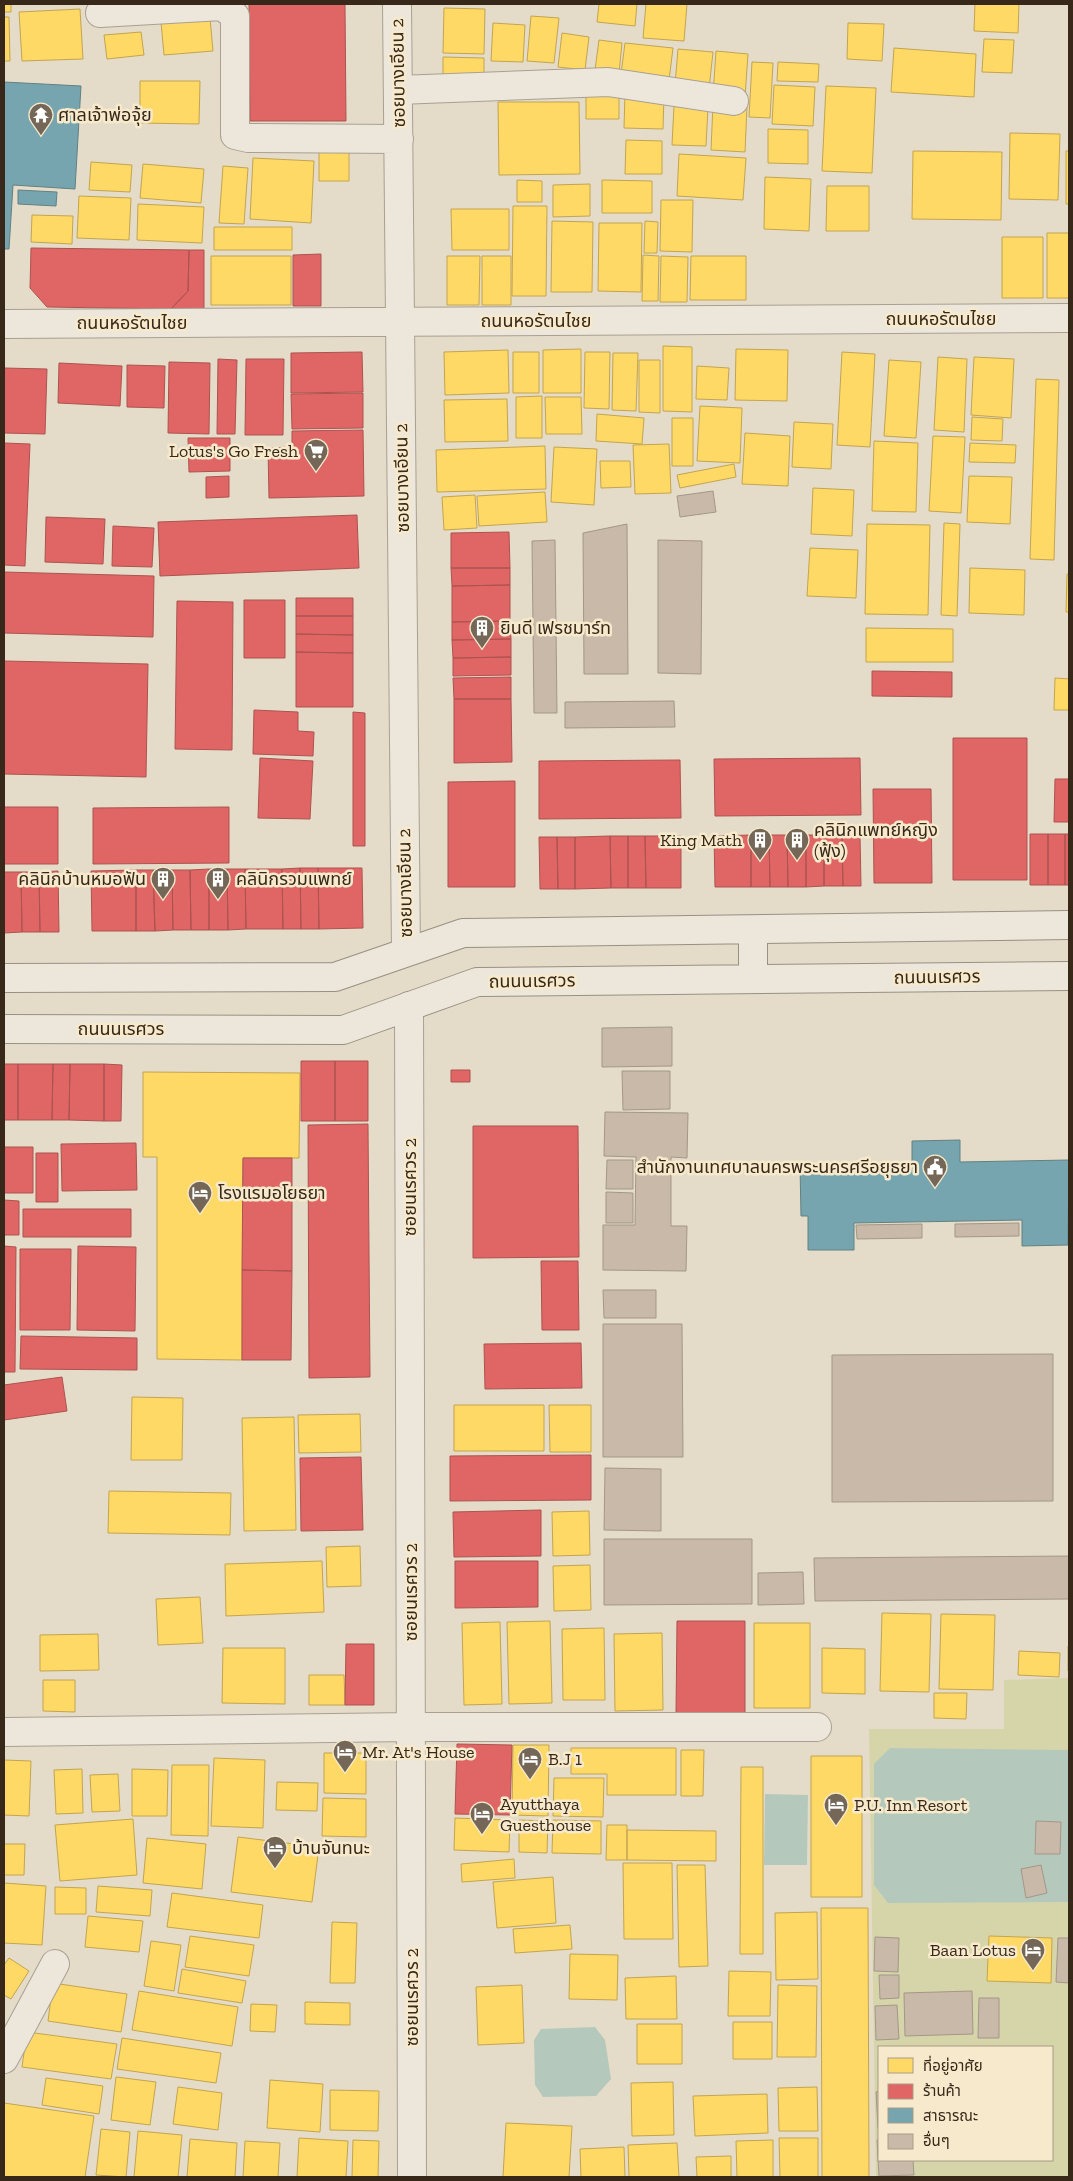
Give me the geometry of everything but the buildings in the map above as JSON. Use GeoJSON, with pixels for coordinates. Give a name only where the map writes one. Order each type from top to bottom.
{"type":"FeatureCollection","features":[{"type":"Feature","properties":{"kind":"street","name":"ซอยบางเอียน 2"},"geometry":{"type":"LineString","coordinates":[[397,4],[406,952]]}},
{"type":"Feature","properties":{"kind":"street"},"geometry":{"type":"LineString","coordinates":[[100,13],[222,6],[230,10],[235,16],[235,135],[248,138],[399,139]]}},
{"type":"Feature","properties":{"kind":"street"},"geometry":{"type":"LineString","coordinates":[[398,90],[608,82],[734,100]]}},
{"type":"Feature","properties":{"kind":"street","name":"ถนนหอรัตนไชย"},"geometry":{"type":"LineString","coordinates":[[4,324],[1069,318]]}},
{"type":"Feature","properties":{"kind":"street"},"geometry":{"type":"LineString","coordinates":[[4,978],[335,977],[463,933],[1069,925]]}},
{"type":"Feature","properties":{"kind":"street"},"geometry":{"type":"LineString","coordinates":[[753,979],[754,930]]}},
{"type":"Feature","properties":{"kind":"street","name":"ถนนนเรศวร"},"geometry":{"type":"LineString","coordinates":[[4,1029],[343,1030],[478,982],[1069,976]]}},
{"type":"Feature","properties":{"kind":"street","name":"ซอยนเรศวร 2"},"geometry":{"type":"LineString","coordinates":[[409,1006],[412,2177]]}},
{"type":"Feature","properties":{"kind":"street"},"geometry":{"type":"LineString","coordinates":[[4,1732],[411,1727],[817,1727]]}},
{"type":"Feature","properties":{"kind":"street"},"geometry":{"type":"LineString","coordinates":[[4,2059],[55,1964]]}},
{"type":"Feature","properties":{"kind":"green space"},"geometry":{"type":"Polygon","coordinates":[[[1069,1678],[1069,2177],[876,2177],[869,1729],[1004,1729],[1004,1680],[1069,1678]]]}},
{"type":"Feature","properties":{"kind":"shaded area"},"geometry":{"type":"Polygon","coordinates":[[[890,1748],[1069,1750],[1069,1902],[888,1903],[874,1885],[874,1764],[890,1748]]]}},
{"type":"Feature","properties":{"kind":"shaded area"},"geometry":{"type":"Polygon","coordinates":[[[765,1794],[808,1795],[807,1865],[764,1865],[765,1794]]]}},
{"type":"Feature","properties":{"kind":"shaded area"},"geometry":{"type":"Polygon","coordinates":[[[595,2027],[605,2040],[611,2079],[596,2096],[543,2097],[535,2085],[534,2040],[541,2029],[595,2027]]]}},
{"type":"Feature","properties":{"kind":"place","name":"ศาลเจ้าพ่อจุ้ย"},"geometry":{"type":"Point","coordinates":[41,136]}},
{"type":"Feature","properties":{"kind":"place","name":"Lotus's Go Fresh"},"geometry":{"type":"Point","coordinates":[316,472]}},
{"type":"Feature","properties":{"kind":"place","name":"ยินดี เฟรชมาร์ท"},"geometry":{"type":"Point","coordinates":[482,649]}},
{"type":"Feature","properties":{"kind":"place","name":"King Math"},"geometry":{"type":"Point","coordinates":[760,861]}},
{"type":"Feature","properties":{"kind":"place","name":"คลินิกแพทย์หญิง (ฟุ้ง)"},"geometry":{"type":"Point","coordinates":[797,861]}},
{"type":"Feature","properties":{"kind":"place","name":"คลินิกบ้านหมอฟัน"},"geometry":{"type":"Point","coordinates":[163,900]}},
{"type":"Feature","properties":{"kind":"place","name":"คลินิกรวมแพทย์"},"geometry":{"type":"Point","coordinates":[218,900]}},
{"type":"Feature","properties":{"kind":"place","name":"สำนักงานเทศบาลนครพระนครศรีอยุธยา"},"geometry":{"type":"Point","coordinates":[935,1188]}},
{"type":"Feature","properties":{"kind":"place","name":"โรงแรมอโยธยา"},"geometry":{"type":"Point","coordinates":[200,1214]}},
{"type":"Feature","properties":{"kind":"place","name":"Mr. At's House"},"geometry":{"type":"Point","coordinates":[345,1773]}},
{"type":"Feature","properties":{"kind":"place","name":"B.J 1"},"geometry":{"type":"Point","coordinates":[530,1780]}},
{"type":"Feature","properties":{"kind":"place","name":"P.U. Inn Resort"},"geometry":{"type":"Point","coordinates":[836,1826]}},
{"type":"Feature","properties":{"kind":"place","name":"Ayutthaya Guesthouse"},"geometry":{"type":"Point","coordinates":[482,1835]}},
{"type":"Feature","properties":{"kind":"place","name":"บ้านจันทนะ"},"geometry":{"type":"Point","coordinates":[275,1869]}},
{"type":"Feature","properties":{"kind":"place","name":"Baan Lotus"},"geometry":{"type":"Point","coordinates":[1033,1971]}}]}
